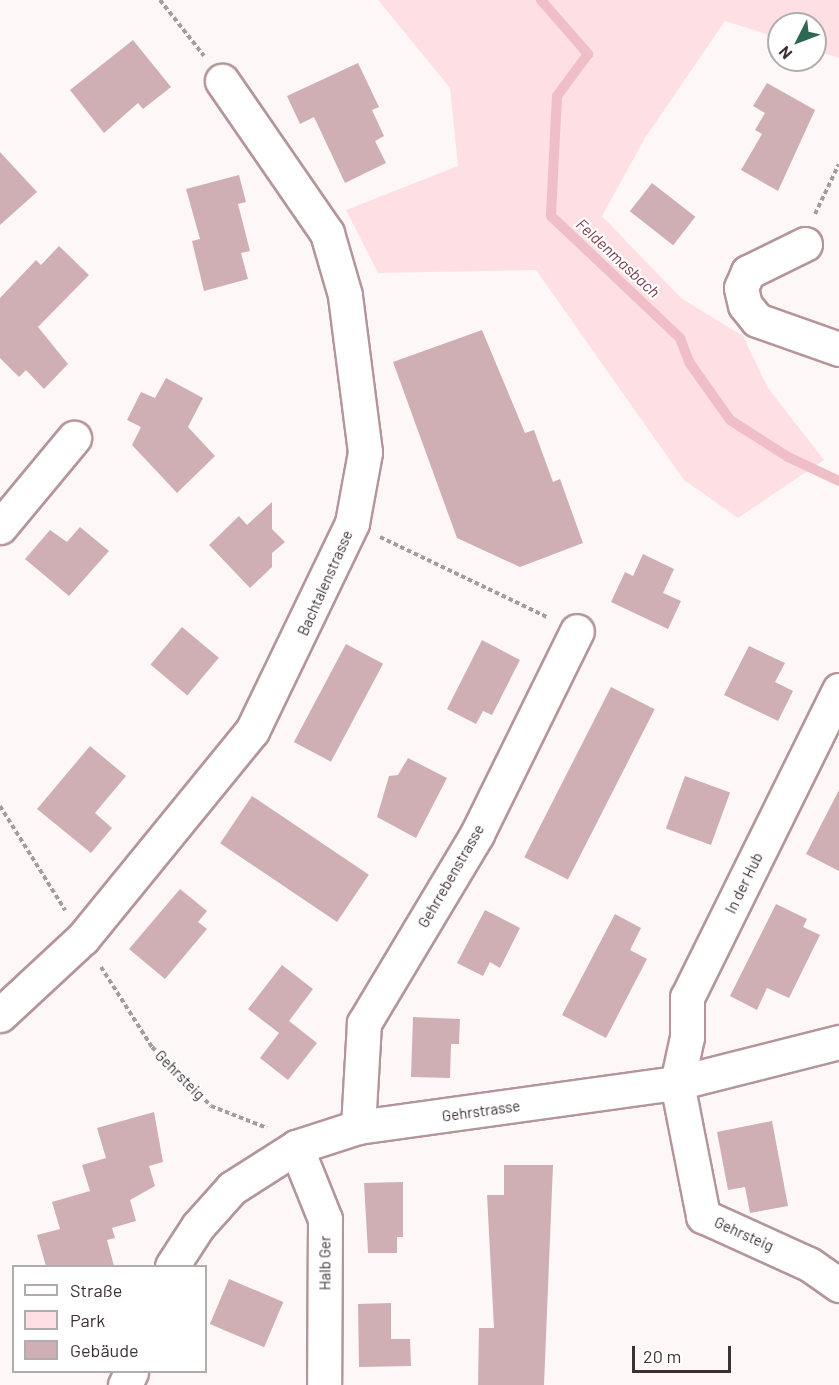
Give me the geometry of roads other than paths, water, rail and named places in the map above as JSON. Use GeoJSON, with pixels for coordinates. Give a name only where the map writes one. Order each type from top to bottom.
{"type":"FeatureCollection","features":[{"type":"Feature","properties":{"kind":"street","name":"Bachtalenstrasse"},"geometry":{"type":"LineString","coordinates":[[0,1016],[83,938],[252,731],[352,523],[365,452],[342,285],[327,233],[222,81]]}},
{"type":"Feature","properties":{"kind":"street"},"geometry":{"type":"LineString","coordinates":[[805,244],[748,272],[741,288],[744,305],[757,320],[839,349]]}},
{"type":"Feature","properties":{"kind":"street"},"geometry":{"type":"LineString","coordinates":[[0,527],[74,438]]}},
{"type":"Feature","properties":{"kind":"street","name":"Gehrrebenstrasse"},"geometry":{"type":"LineString","coordinates":[[357,1126],[364,1023],[477,834],[577,631]]}},
{"type":"Feature","properties":{"kind":"street","name":"In der Hub"},"geometry":{"type":"LineString","coordinates":[[676,1083],[687,1037],[687,997],[839,690]]}},
{"type":"Feature","properties":{"kind":"street","name":"Gehrstrasse"},"geometry":{"type":"LineString","coordinates":[[173,1265],[198,1226],[232,1188],[287,1141],[357,1126],[676,1083],[839,1042]]}},
{"type":"Feature","properties":{"kind":"street","name":"Gehrsteig"},"geometry":{"type":"LineString","coordinates":[[676,1083],[703,1216],[809,1264],[839,1285]]}},
{"type":"Feature","properties":{"kind":"street","name":"Halb Ger"},"geometry":{"type":"LineString","coordinates":[[287,1141],[325,1219],[324,1385]]}},
{"type":"Feature","properties":{"kind":"waterway","name":"Feldenmasbach"},"geometry":{"type":"LineString","coordinates":[[541,0],[588,54],[557,96],[551,216],[680,338],[689,362],[730,420],[788,457],[839,481]]}}]}
